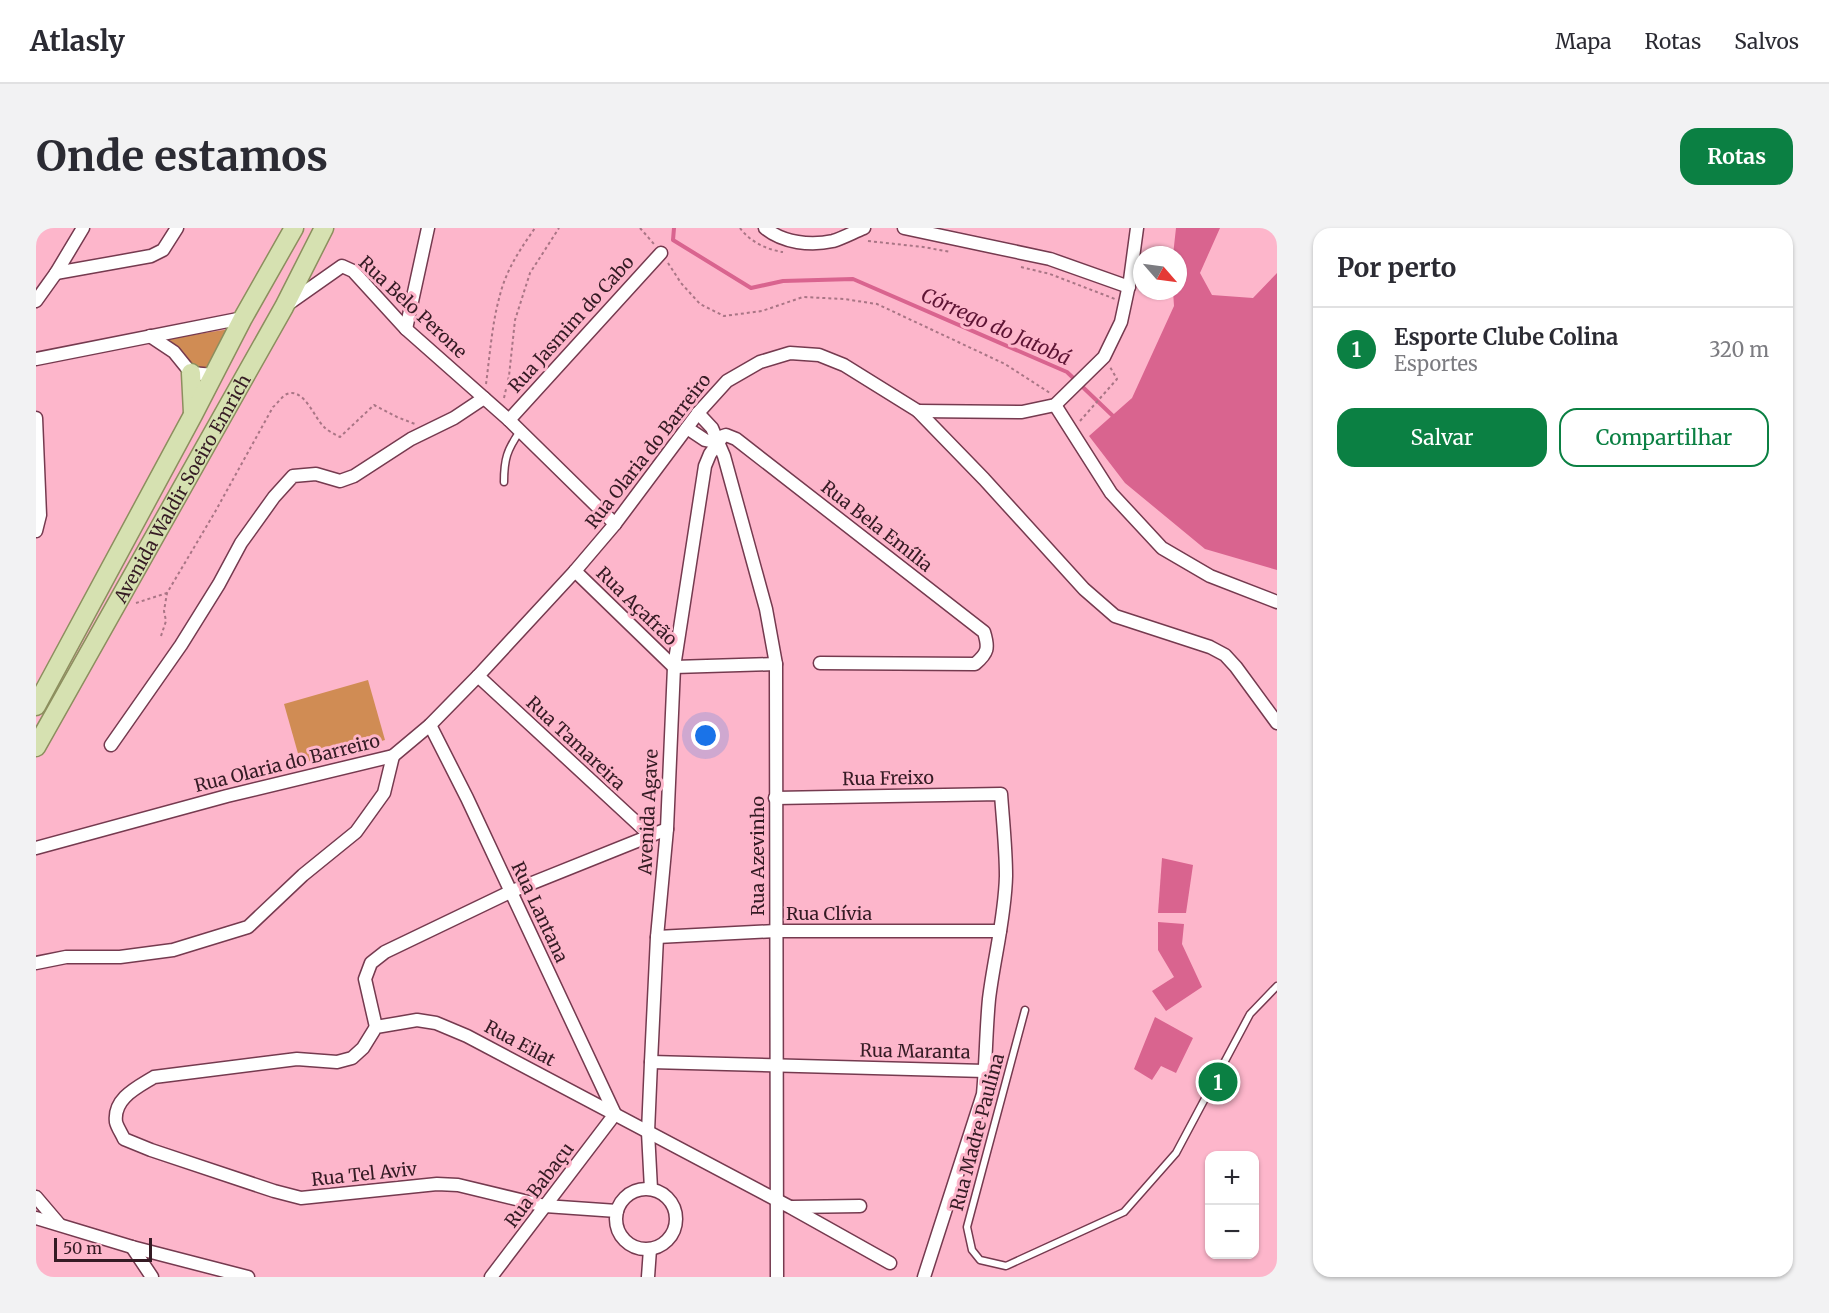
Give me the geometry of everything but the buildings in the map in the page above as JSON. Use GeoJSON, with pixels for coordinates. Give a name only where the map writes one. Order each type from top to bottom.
{"type":"FeatureCollection","features":[{"type":"Feature","properties":{"kind":"main road","name":"Avenida Waldir Soeiro Emrich"},"geometry":{"type":"LineString","coordinates":[[36,706],[243,318],[294,228]]}},
{"type":"Feature","properties":{"kind":"main road","name":"Avenida Waldir Soeiro Emrich"},"geometry":{"type":"LineString","coordinates":[[36,747],[284,307],[324,228]]}},
{"type":"Feature","properties":{"kind":"main road"},"geometry":{"type":"LineString","coordinates":[[214,375],[248,369],[243,318]]}},
{"type":"Feature","properties":{"kind":"main road"},"geometry":{"type":"LineString","coordinates":[[191,373],[193,415]]}},
{"type":"Feature","properties":{"kind":"street"},"geometry":{"type":"LineString","coordinates":[[36,301],[83,228]]}},
{"type":"Feature","properties":{"kind":"street"},"geometry":{"type":"LineString","coordinates":[[56,273],[151,256],[163,250],[177,228]]}},
{"type":"Feature","properties":{"kind":"street"},"geometry":{"type":"LineString","coordinates":[[406,329],[428,228]]}},
{"type":"Feature","properties":{"kind":"street"},"geometry":{"type":"LineString","coordinates":[[765,228],[786,239],[803,243],[834,241],[864,228]]}},
{"type":"Feature","properties":{"kind":"street"},"geometry":{"type":"LineString","coordinates":[[904,228],[1050,260],[1128,287]]}},
{"type":"Feature","properties":{"kind":"street"},"geometry":{"type":"LineString","coordinates":[[918,411],[1022,412],[1060,400],[1103,358],[1121,322],[1126,303],[1136,229]]}},
{"type":"Feature","properties":{"kind":"street","name":"Rua Jasmim do Cabo"},"geometry":{"type":"LineString","coordinates":[[504,416],[661,253]]}},
{"type":"Feature","properties":{"kind":"street","name":"Rua Belo Perone"},"geometry":{"type":"LineString","coordinates":[[284,307],[342,266],[352,271],[406,329],[504,416],[615,524]]}},
{"type":"Feature","properties":{"kind":"street"},"geometry":{"type":"LineString","coordinates":[[36,358],[243,318]]}},
{"type":"Feature","properties":{"kind":"street"},"geometry":{"type":"LineString","coordinates":[[150,336],[174,352],[191,373],[214,375]]}},
{"type":"Feature","properties":{"kind":"street","name":"Rua Olaria do Barreiro"},"geometry":{"type":"LineString","coordinates":[[36,848],[227,796],[393,756],[430,725],[478,676],[574,571],[615,524],[698,413],[727,381],[760,362],[790,353],[819,355],[844,364],[918,411],[984,479],[1084,589],[1114,616],[1210,647],[1225,655],[1277,723]]}},
{"type":"Feature","properties":{"kind":"street"},"geometry":{"type":"LineString","coordinates":[[111,745],[181,645],[219,584],[241,543],[274,497],[293,476],[316,474],[340,481],[354,476],[411,439],[454,418],[484,398]]}},
{"type":"Feature","properties":{"kind":"street"},"geometry":{"type":"LineString","coordinates":[[1060,400],[1071,431],[1111,493],[1162,548],[1210,576],[1277,602]]}},
{"type":"Feature","properties":{"kind":"street","name":"Rua Azevinho"},"geometry":{"type":"LineString","coordinates":[[698,413],[712,428],[726,464],[766,609],[776,664],[777,1277]]}},
{"type":"Feature","properties":{"kind":"street"},"geometry":{"type":"LineString","coordinates":[[36,418],[40,515],[36,531]]}},
{"type":"Feature","properties":{"kind":"street"},"geometry":{"type":"LineString","coordinates":[[687,428],[705,440],[719,443]]}},
{"type":"Feature","properties":{"kind":"street","name":"Rua Bela Emília"},"geometry":{"type":"LineString","coordinates":[[719,443],[726,435],[736,440],[984,632],[988,645],[985,656],[975,664],[820,663]]}},
{"type":"Feature","properties":{"kind":"street","name":"Avenida Agave"},"geometry":{"type":"LineString","coordinates":[[651,1189],[648,1132],[651,1062],[657,937],[667,829],[674,667],[705,466],[710,454],[719,443]]}},
{"type":"Feature","properties":{"kind":"street","name":"Rua Açafrão"},"geometry":{"type":"LineString","coordinates":[[574,571],[674,667]]}},
{"type":"Feature","properties":{"kind":"street"},"geometry":{"type":"LineString","coordinates":[[674,667],[776,664]]}},
{"type":"Feature","properties":{"kind":"street","name":"Rua Tamareira"},"geometry":{"type":"LineString","coordinates":[[478,676],[651,836]]}},
{"type":"Feature","properties":{"kind":"street","name":"Rua Lantana"},"geometry":{"type":"LineString","coordinates":[[430,725],[467,798],[615,1114]]}},
{"type":"Feature","properties":{"kind":"street"},"geometry":{"type":"LineString","coordinates":[[36,963],[52,959],[120,957],[172,950],[248,927],[303,874],[356,832],[384,793],[393,756]]}},
{"type":"Feature","properties":{"kind":"street","name":"Rua Freixo"},"geometry":{"type":"LineString","coordinates":[[775,798],[1001,794]]}},
{"type":"Feature","properties":{"kind":"street","name":"Rua Maranta"},"geometry":{"type":"LineString","coordinates":[[651,1062],[985,1071],[986,1025],[1006,878],[1001,794]]}},
{"type":"Feature","properties":{"kind":"street"},"geometry":{"type":"LineString","coordinates":[[376,1027],[365,978],[371,963],[385,952],[510,892],[667,829]]}},
{"type":"Feature","properties":{"kind":"street","name":"Rua Clívia"},"geometry":{"type":"LineString","coordinates":[[657,937],[776,931],[1000,931]]}},
{"type":"Feature","properties":{"kind":"street","name":"Rua Eilat"},"geometry":{"type":"LineString","coordinates":[[376,1027],[417,1020],[436,1023],[467,1036],[790,1207],[890,1263]]}},
{"type":"Feature","properties":{"kind":"street","name":"Rua Tel Aviv"},"geometry":{"type":"LineString","coordinates":[[376,1027],[363,1047],[352,1058],[337,1062],[297,1059],[154,1077],[134,1089],[118,1103],[116,1121],[124,1139],[262,1188],[301,1198],[437,1184],[458,1185],[545,1206],[617,1211]]}},
{"type":"Feature","properties":{"kind":"street"},"geometry":{"type":"LineString","coordinates":[[924,1277],[976,1121],[983,1094],[985,1071]]}},
{"type":"Feature","properties":{"kind":"street","name":"Rua Babaçu"},"geometry":{"type":"LineString","coordinates":[[491,1277],[615,1114]]}},
{"type":"Feature","properties":{"kind":"street"},"geometry":{"type":"LineString","coordinates":[[651,1189],[667,1197],[673,1205],[676,1224],[668,1241],[650,1249],[640,1249],[623,1239],[618,1231],[617,1211],[626,1196],[634,1191],[651,1189]]}},
{"type":"Feature","properties":{"kind":"street"},"geometry":{"type":"LineString","coordinates":[[36,1197],[60,1225]]}},
{"type":"Feature","properties":{"kind":"street"},"geometry":{"type":"LineString","coordinates":[[790,1207],[860,1206]]}},
{"type":"Feature","properties":{"kind":"street"},"geometry":{"type":"LineString","coordinates":[[36,1218],[132,1247],[248,1277]]}},
{"type":"Feature","properties":{"kind":"street"},"geometry":{"type":"LineString","coordinates":[[132,1247],[153,1277]]}},
{"type":"Feature","properties":{"kind":"street"},"geometry":{"type":"LineString","coordinates":[[648,1277],[650,1249]]}},
{"type":"Feature","properties":{"kind":"lane"},"geometry":{"type":"LineString","coordinates":[[504,482],[506,453],[520,431]]}},
{"type":"Feature","properties":{"kind":"lane","name":"Rua Madre Paulina"},"geometry":{"type":"LineString","coordinates":[[1025,1010],[967,1227],[972,1250],[980,1260],[1006,1266],[1124,1212],[1176,1153],[1250,1014],[1277,986]]}},
{"type":"Feature","properties":{"kind":"path"},"geometry":{"type":"LineString","coordinates":[[484,398],[500,293],[513,262],[535,228]]}},
{"type":"Feature","properties":{"kind":"path"},"geometry":{"type":"LineString","coordinates":[[504,416],[515,320],[530,273],[559,228]]}},
{"type":"Feature","properties":{"kind":"path"},"geometry":{"type":"LineString","coordinates":[[640,228],[661,253],[681,283],[700,304],[724,316],[762,311],[803,297],[844,299],[877,304],[1005,364],[1060,400]]}},
{"type":"Feature","properties":{"kind":"path"},"geometry":{"type":"LineString","coordinates":[[740,228],[754,242],[787,253]]}},
{"type":"Feature","properties":{"kind":"path"},"geometry":{"type":"LineString","coordinates":[[859,243],[869,241],[955,253]]}},
{"type":"Feature","properties":{"kind":"path"},"geometry":{"type":"LineString","coordinates":[[1018,266],[1050,274],[1126,303]]}},
{"type":"Feature","properties":{"kind":"path"},"geometry":{"type":"LineString","coordinates":[[1071,431],[1117,379],[1103,358]]}},
{"type":"Feature","properties":{"kind":"path"},"geometry":{"type":"LineString","coordinates":[[161,636],[165,621],[167,593],[273,407],[286,394],[293,393],[299,396],[311,407],[322,426],[340,437],[374,405],[397,417],[432,430]]}},
{"type":"Feature","properties":{"kind":"path"},"geometry":{"type":"LineString","coordinates":[[109,616],[141,601],[167,593]]}},
{"type":"Feature","properties":{"kind":"shaded area"},"geometry":{"type":"Polygon","coordinates":[[[1176,228],[1220,228],[1200,273],[1212,295],[1253,298],[1277,273],[1277,570],[1205,549],[1125,483],[1089,436],[1132,398],[1174,306],[1174,300],[1187,300],[1187,246],[1174,246],[1176,228]]]}},
{"type":"Feature","properties":{"kind":"shaded area"},"geometry":{"type":"Polygon","coordinates":[[[230,329],[211,370],[196,368],[166,339],[230,329]]]}},
{"type":"Feature","properties":{"kind":"shaded area"},"geometry":{"type":"Polygon","coordinates":[[[368,680],[385,740],[301,764],[284,704],[368,680]]]}},
{"type":"Feature","properties":{"kind":"shaded area"},"geometry":{"type":"Polygon","coordinates":[[[1162,858],[1193,865],[1186,913],[1158,913],[1162,858]]]}},
{"type":"Feature","properties":{"kind":"shaded area"},"geometry":{"type":"Polygon","coordinates":[[[1158,922],[1184,924],[1182,944],[1202,987],[1166,1011],[1152,991],[1174,977],[1158,950],[1158,922]]]}},
{"type":"Feature","properties":{"kind":"shaded area"},"geometry":{"type":"Polygon","coordinates":[[[1155,1017],[1193,1038],[1176,1073],[1161,1066],[1152,1080],[1134,1069],[1155,1017]]]}},
{"type":"Feature","properties":{"kind":"waterway","name":"Córrego do Jatobá"},"geometry":{"type":"LineString","coordinates":[[674,228],[673,240],[751,288],[783,281],[853,279],[1067,372],[1114,417]]}},
{"type":"Feature","properties":{"kind":"place","name":"Esporte Clube Colina"},"geometry":{"type":"Point","coordinates":[1218,1082]}}]}
